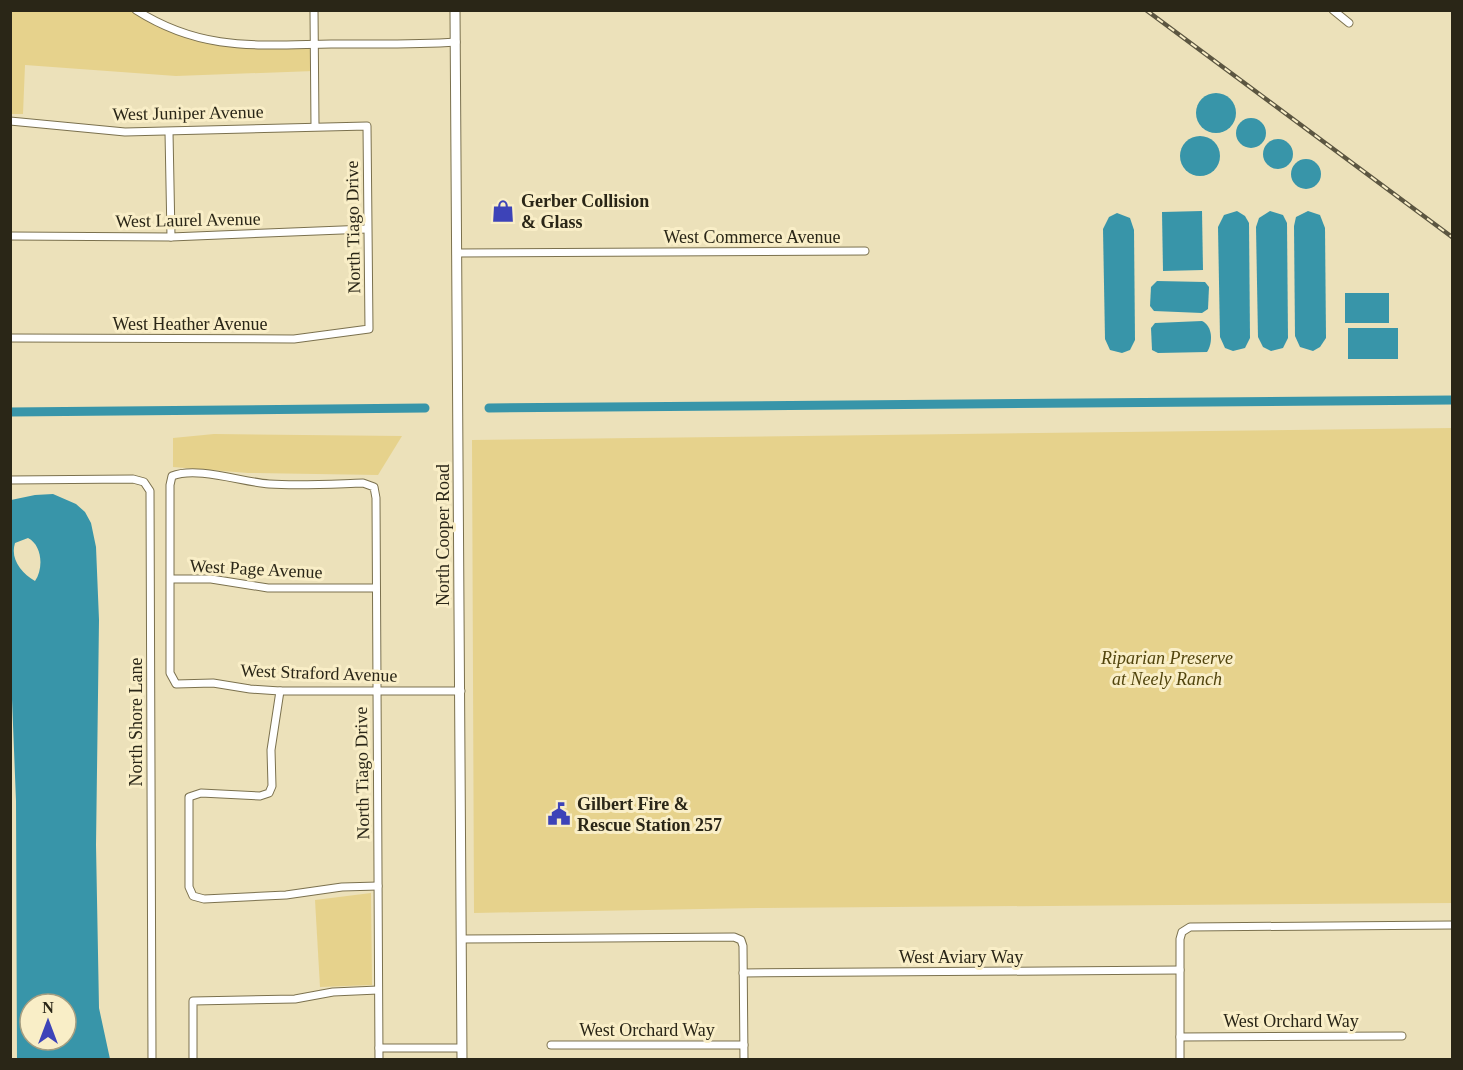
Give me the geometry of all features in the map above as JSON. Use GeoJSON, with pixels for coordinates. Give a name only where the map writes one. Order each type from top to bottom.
{"type":"FeatureCollection","features":[{"type":"Feature","properties":{"kind":"main road","name":"North Cooper Road"},"geometry":{"type":"LineString","coordinates":[[455,10],[462,1059]]}},
{"type":"Feature","properties":{"kind":"street"},"geometry":{"type":"LineString","coordinates":[[136,10],[187,36],[221,44],[264,47],[456,42]]}},
{"type":"Feature","properties":{"kind":"street"},"geometry":{"type":"LineString","coordinates":[[314,10],[315,126]]}},
{"type":"Feature","properties":{"kind":"street"},"geometry":{"type":"LineString","coordinates":[[1333,10],[1349,23]]}},
{"type":"Feature","properties":{"kind":"street","name":"West Juniper Avenue"},"geometry":{"type":"LineString","coordinates":[[10,121],[125,132],[367,126]]}},
{"type":"Feature","properties":{"kind":"street","name":"North Tiago Drive"},"geometry":{"type":"LineString","coordinates":[[367,126],[369,329]]}},
{"type":"Feature","properties":{"kind":"street"},"geometry":{"type":"LineString","coordinates":[[169,132],[171,237]]}},
{"type":"Feature","properties":{"kind":"street","name":"West Laurel Avenue"},"geometry":{"type":"LineString","coordinates":[[10,236],[171,237],[367,229]]}},
{"type":"Feature","properties":{"kind":"street","name":"West Commerce Avenue"},"geometry":{"type":"LineString","coordinates":[[458,253],[865,251]]}},
{"type":"Feature","properties":{"kind":"street","name":"West Heather Avenue"},"geometry":{"type":"LineString","coordinates":[[10,338],[294,339],[369,329]]}},
{"type":"Feature","properties":{"kind":"street","name":"North Tiago Drive"},"geometry":{"type":"LineString","coordinates":[[171,579],[170,485],[172,476],[179,473],[213,475],[268,484],[363,483],[374,487],[380,1059]]}},
{"type":"Feature","properties":{"kind":"street","name":"North Shore Lane"},"geometry":{"type":"LineString","coordinates":[[10,480],[132,479],[144,482],[150,491],[152,1059]]}},
{"type":"Feature","properties":{"kind":"street","name":"West Straford Avenue"},"geometry":{"type":"LineString","coordinates":[[171,579],[170,673],[176,684],[213,683],[280,691],[461,692]]}},
{"type":"Feature","properties":{"kind":"street","name":"West Page Avenue"},"geometry":{"type":"LineString","coordinates":[[171,579],[211,579],[268,588],[376,588]]}},
{"type":"Feature","properties":{"kind":"street"},"geometry":{"type":"LineString","coordinates":[[280,691],[271,750],[272,786],[269,793],[260,796],[201,793],[189,797],[189,887],[193,896],[204,899],[286,895],[342,887],[378,886]]}},
{"type":"Feature","properties":{"kind":"street"},"geometry":{"type":"LineString","coordinates":[[1180,1059],[1180,939],[1182,932],[1190,927],[1452,925]]}},
{"type":"Feature","properties":{"kind":"street"},"geometry":{"type":"LineString","coordinates":[[462,939],[734,937],[741,940],[744,1059]]}},
{"type":"Feature","properties":{"kind":"street","name":"West Aviary Way"},"geometry":{"type":"LineString","coordinates":[[743,974],[1180,970]]}},
{"type":"Feature","properties":{"kind":"street"},"geometry":{"type":"LineString","coordinates":[[193,1059],[193,1001],[295,999],[333,992],[378,990]]}},
{"type":"Feature","properties":{"kind":"street","name":"West Orchard Way"},"geometry":{"type":"LineString","coordinates":[[1180,1037],[1402,1036]]}},
{"type":"Feature","properties":{"kind":"street","name":"West Orchard Way"},"geometry":{"type":"LineString","coordinates":[[551,1045],[744,1045]]}},
{"type":"Feature","properties":{"kind":"street"},"geometry":{"type":"LineString","coordinates":[[379,1048],[462,1048]]}},
{"type":"Feature","properties":{"kind":"green space"},"geometry":{"type":"Polygon","coordinates":[[[11,11],[136,11],[221,44],[314,44],[314,71],[176,76],[25,65],[23,114],[11,114],[11,11]]]}},
{"type":"Feature","properties":{"kind":"green space","name":"Riparian Preserve at Neely Ranch"},"geometry":{"type":"Polygon","coordinates":[[[1452,428],[1452,903],[757,908],[474,913],[472,440],[1452,428]]]}},
{"type":"Feature","properties":{"kind":"green space"},"geometry":{"type":"Polygon","coordinates":[[[214,434],[402,436],[378,475],[248,473],[173,467],[173,438],[214,434]]]}},
{"type":"Feature","properties":{"kind":"green space"},"geometry":{"type":"Polygon","coordinates":[[[371,893],[372,985],[320,987],[315,900],[371,893]]]}},
{"type":"Feature","properties":{"kind":"water"},"geometry":{"type":"Polygon","coordinates":[[[1216,93],[1230,99],[1236,113],[1230,127],[1216,133],[1202,127],[1196,113],[1202,99],[1216,93]]]}},
{"type":"Feature","properties":{"kind":"water"},"geometry":{"type":"Polygon","coordinates":[[[1251,118],[1262,122],[1266,133],[1262,144],[1251,148],[1240,144],[1236,133],[1240,122],[1251,118]]]}},
{"type":"Feature","properties":{"kind":"water"},"geometry":{"type":"Polygon","coordinates":[[[1200,136],[1214,142],[1220,156],[1214,170],[1200,176],[1186,170],[1180,156],[1186,142],[1200,136]]]}},
{"type":"Feature","properties":{"kind":"water"},"geometry":{"type":"Polygon","coordinates":[[[1278,139],[1289,143],[1293,154],[1289,165],[1278,169],[1267,165],[1263,154],[1267,143],[1278,139]]]}},
{"type":"Feature","properties":{"kind":"water"},"geometry":{"type":"Polygon","coordinates":[[[1306,159],[1317,163],[1321,174],[1317,185],[1306,189],[1295,185],[1291,174],[1295,163],[1306,159]]]}},
{"type":"Feature","properties":{"kind":"water"},"geometry":{"type":"Polygon","coordinates":[[[1202,211],[1203,270],[1163,271],[1162,212],[1202,211]]]}},
{"type":"Feature","properties":{"kind":"water"},"geometry":{"type":"Polygon","coordinates":[[[1237,211],[1245,216],[1249,223],[1250,338],[1245,348],[1233,351],[1225,348],[1220,337],[1218,227],[1224,215],[1237,211]]]}},
{"type":"Feature","properties":{"kind":"water"},"geometry":{"type":"Polygon","coordinates":[[[1270,211],[1283,215],[1287,223],[1288,338],[1283,348],[1271,351],[1263,347],[1258,337],[1256,227],[1259,218],[1270,211]]]}},
{"type":"Feature","properties":{"kind":"water"},"geometry":{"type":"Polygon","coordinates":[[[1308,211],[1320,215],[1325,228],[1326,338],[1320,347],[1313,351],[1300,347],[1295,336],[1294,226],[1296,217],[1308,211]]]}},
{"type":"Feature","properties":{"kind":"water"},"geometry":{"type":"Polygon","coordinates":[[[1117,213],[1130,218],[1134,230],[1135,340],[1130,350],[1122,353],[1110,350],[1105,339],[1103,229],[1109,217],[1117,213]]]}},
{"type":"Feature","properties":{"kind":"water"},"geometry":{"type":"Polygon","coordinates":[[[1157,281],[1205,282],[1209,287],[1208,309],[1202,313],[1154,311],[1150,306],[1151,287],[1157,281]]]}},
{"type":"Feature","properties":{"kind":"water"},"geometry":{"type":"Polygon","coordinates":[[[1345,293],[1389,293],[1389,323],[1345,323],[1345,293]]]}},
{"type":"Feature","properties":{"kind":"water"},"geometry":{"type":"Polygon","coordinates":[[[1202,321],[1206,323],[1211,335],[1207,352],[1158,353],[1152,350],[1151,328],[1155,323],[1202,321]]]}},
{"type":"Feature","properties":{"kind":"water"},"geometry":{"type":"Polygon","coordinates":[[[1348,328],[1398,328],[1398,359],[1348,359],[1348,328]]]}},
{"type":"Feature","properties":{"kind":"water"},"geometry":{"type":"Polygon","coordinates":[[[53,494],[76,504],[85,512],[91,523],[96,547],[99,620],[96,845],[99,1008],[110,1059],[17,1059],[16,801],[10,648],[11,500],[53,494]],[[28,538],[15,543],[14,555],[21,570],[35,581],[40,570],[40,557],[33,541],[28,538]]]}},
{"type":"Feature","properties":{"kind":"waterway"},"geometry":{"type":"LineString","coordinates":[[489,408],[1452,400]]}},
{"type":"Feature","properties":{"kind":"waterway"},"geometry":{"type":"LineString","coordinates":[[10,412],[425,408]]}},
{"type":"Feature","properties":{"kind":"railway"},"geometry":{"type":"LineString","coordinates":[[1146,10],[1452,237]]}},
{"type":"Feature","properties":{"kind":"place","name":"Gerber Collision & Glass"},"geometry":{"type":"Point","coordinates":[503,211]}},
{"type":"Feature","properties":{"kind":"place","name":"Gilbert Fire & Rescue Station 257"},"geometry":{"type":"Point","coordinates":[559,814]}}]}
